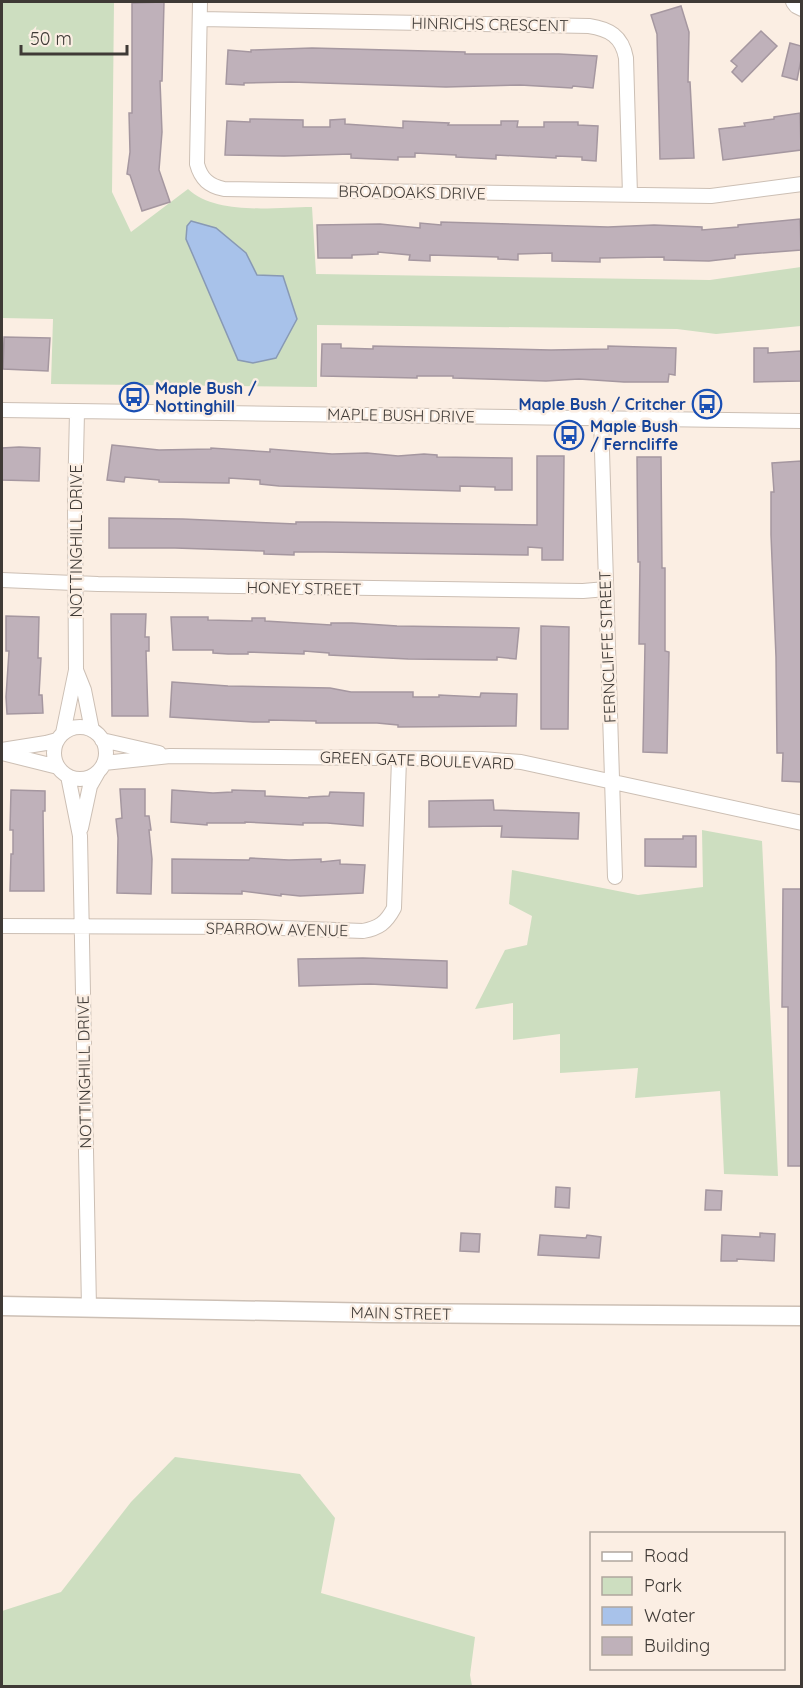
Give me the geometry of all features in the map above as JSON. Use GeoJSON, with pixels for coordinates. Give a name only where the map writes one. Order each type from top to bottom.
{"type":"FeatureCollection","features":[{"type":"Feature","properties":{"kind":"main road","name":"MAIN STREET"},"geometry":{"type":"LineString","coordinates":[[2,1306],[801,1316]]}},
{"type":"Feature","properties":{"kind":"street","name":"BROADOAKS DRIVE"},"geometry":{"type":"LineString","coordinates":[[200,2],[197,164],[199,173],[205,181],[214,186],[224,189],[711,196],[801,184]]}},
{"type":"Feature","properties":{"kind":"street"},"geometry":{"type":"LineString","coordinates":[[794,2],[801,9]]}},
{"type":"Feature","properties":{"kind":"street","name":"HINRICHS CRESCENT"},"geometry":{"type":"LineString","coordinates":[[200,19],[603,28],[616,35],[624,46],[626,58],[630,195]]}},
{"type":"Feature","properties":{"kind":"street","name":"MAPLE BUSH DRIVE"},"geometry":{"type":"LineString","coordinates":[[2,410],[801,421]]}},
{"type":"Feature","properties":{"kind":"street","name":"NOTTINGHILL DRIVE"},"geometry":{"type":"LineString","coordinates":[[60,736],[76,670],[77,412]]}},
{"type":"Feature","properties":{"kind":"street","name":"FERNCLIFFE STREET"},"geometry":{"type":"LineString","coordinates":[[601,418],[610,758],[614,781],[615,877]]}},
{"type":"Feature","properties":{"kind":"street","name":"HONEY STREET"},"geometry":{"type":"LineString","coordinates":[[2,580],[76,584],[583,591],[606,588]]}},
{"type":"Feature","properties":{"kind":"street","name":"NOTTINGHILL DRIVE"},"geometry":{"type":"LineString","coordinates":[[76,670],[97,735]]}},
{"type":"Feature","properties":{"kind":"street"},"geometry":{"type":"LineString","coordinates":[[77,727],[97,735],[106,751],[101,767],[84,779],[2,751],[60,736],[77,727]]}},
{"type":"Feature","properties":{"kind":"street","name":"GREEN GATE BOULEVARD"},"geometry":{"type":"LineString","coordinates":[[97,735],[170,756]]}},
{"type":"Feature","properties":{"kind":"street"},"geometry":{"type":"LineString","coordinates":[[60,736],[54,753],[63,772]]}},
{"type":"Feature","properties":{"kind":"street","name":"GREEN GATE BOULEVARD"},"geometry":{"type":"LineString","coordinates":[[101,767],[170,756],[482,759],[521,762],[801,823]]}},
{"type":"Feature","properties":{"kind":"street","name":"SPARROW AVENUE"},"geometry":{"type":"LineString","coordinates":[[2,926],[363,930],[377,928],[388,920],[394,908],[399,759]]}},
{"type":"Feature","properties":{"kind":"street","name":"NOTTINGHILL DRIVE"},"geometry":{"type":"LineString","coordinates":[[88,1308],[80,836],[90,786],[101,767]]}},
{"type":"Feature","properties":{"kind":"street","name":"NOTTINGHILL DRIVE"},"geometry":{"type":"LineString","coordinates":[[63,772],[80,836]]}},
{"type":"Feature","properties":{"kind":"green space"},"geometry":{"type":"Polygon","coordinates":[[[2,2],[114,2],[112,192],[131,232],[188,189],[200,198],[230,207],[312,207],[316,274],[710,280],[801,267],[801,326],[716,334],[677,329],[317,325],[317,387],[51,384],[53,319],[2,318],[2,2]]]}},
{"type":"Feature","properties":{"kind":"green space"},"geometry":{"type":"Polygon","coordinates":[[[702,830],[762,841],[778,1176],[724,1174],[720,1091],[635,1098],[638,1068],[560,1073],[560,1034],[513,1040],[513,1003],[475,1009],[505,950],[527,945],[532,916],[509,904],[512,870],[638,895],[703,887],[702,830]]]}},
{"type":"Feature","properties":{"kind":"green space"},"geometry":{"type":"Polygon","coordinates":[[[175,1457],[300,1474],[335,1518],[321,1593],[475,1637],[470,1675],[472,1686],[2,1686],[2,1611],[61,1592],[131,1502],[175,1457]]]}},
{"type":"Feature","properties":{"kind":"water"},"geometry":{"type":"Polygon","coordinates":[[[191,221],[216,228],[246,253],[257,275],[283,276],[297,319],[276,358],[253,363],[238,360],[186,239],[187,226],[191,221]]]}},
{"type":"Feature","properties":{"kind":"building"},"geometry":{"type":"Polygon","coordinates":[[[164,2],[162,81],[160,81],[162,132],[159,170],[170,202],[142,211],[130,175],[127,174],[130,152],[129,113],[132,113],[132,3],[164,2]]]}},
{"type":"Feature","properties":{"kind":"building"},"geometry":{"type":"Polygon","coordinates":[[[681,6],[689,32],[688,82],[690,82],[694,158],[660,159],[657,34],[651,15],[681,6]]]}},
{"type":"Feature","properties":{"kind":"building"},"geometry":{"type":"Polygon","coordinates":[[[761,31],[777,46],[742,82],[732,72],[737,66],[731,61],[761,31]]]}},
{"type":"Feature","properties":{"kind":"building"},"geometry":{"type":"Polygon","coordinates":[[[790,43],[801,46],[797,80],[782,76],[790,43]]]}},
{"type":"Feature","properties":{"kind":"building"},"geometry":{"type":"Polygon","coordinates":[[[312,48],[597,56],[593,88],[520,85],[446,87],[291,82],[226,84],[228,50],[251,52],[251,50],[312,48]]]}},
{"type":"Feature","properties":{"kind":"building"},"geometry":{"type":"Polygon","coordinates":[[[800,113],[801,150],[723,160],[719,129],[745,126],[744,123],[800,113]]]}},
{"type":"Feature","properties":{"kind":"building"},"geometry":{"type":"Polygon","coordinates":[[[250,119],[303,120],[303,127],[330,127],[330,120],[345,119],[345,124],[403,128],[403,121],[449,123],[448,125],[501,125],[501,121],[518,121],[517,127],[544,127],[544,122],[578,122],[578,125],[598,126],[596,161],[582,160],[582,157],[496,155],[496,159],[415,153],[415,157],[398,157],[398,160],[351,158],[351,154],[225,155],[227,121],[250,122],[250,119]]]}},
{"type":"Feature","properties":{"kind":"building"},"geometry":{"type":"Polygon","coordinates":[[[800,219],[801,250],[735,255],[735,258],[709,261],[664,260],[664,257],[600,258],[600,262],[552,261],[552,253],[518,254],[518,260],[498,259],[498,257],[430,255],[430,261],[409,260],[410,255],[378,252],[378,254],[352,255],[352,258],[318,258],[317,225],[380,224],[420,228],[420,223],[441,225],[441,222],[608,227],[654,225],[702,227],[702,230],[800,219]]]}},
{"type":"Feature","properties":{"kind":"building"},"geometry":{"type":"Polygon","coordinates":[[[4,337],[50,338],[48,371],[3,369],[4,337]]]}},
{"type":"Feature","properties":{"kind":"building"},"geometry":{"type":"Polygon","coordinates":[[[322,344],[341,344],[341,348],[373,349],[373,346],[551,350],[608,349],[608,346],[676,348],[675,375],[669,374],[668,382],[579,379],[546,381],[453,378],[453,376],[417,376],[417,378],[321,376],[322,344]]]}},
{"type":"Feature","properties":{"kind":"building"},"geometry":{"type":"Polygon","coordinates":[[[754,348],[768,348],[768,353],[801,351],[801,381],[754,382],[754,348]]]}},
{"type":"Feature","properties":{"kind":"building"},"geometry":{"type":"Polygon","coordinates":[[[112,445],[159,450],[211,448],[270,452],[270,449],[332,454],[367,453],[398,456],[424,454],[437,455],[437,457],[512,458],[512,490],[460,486],[460,491],[279,486],[260,484],[260,480],[229,478],[229,483],[159,482],[159,480],[125,477],[124,482],[107,480],[112,445]]]}},
{"type":"Feature","properties":{"kind":"building"},"geometry":{"type":"Polygon","coordinates":[[[2,448],[40,448],[39,481],[2,480],[2,448]]]}},
{"type":"Feature","properties":{"kind":"building"},"geometry":{"type":"Polygon","coordinates":[[[537,456],[564,456],[563,560],[542,560],[542,548],[528,547],[528,555],[294,552],[294,555],[264,554],[264,551],[109,548],[109,518],[296,524],[296,522],[326,522],[537,525],[537,456]]]}},
{"type":"Feature","properties":{"kind":"building"},"geometry":{"type":"Polygon","coordinates":[[[637,457],[661,457],[665,651],[669,652],[667,753],[643,752],[645,644],[639,644],[640,562],[638,562],[637,457]]]}},
{"type":"Feature","properties":{"kind":"building"},"geometry":{"type":"Polygon","coordinates":[[[801,461],[801,782],[782,781],[783,753],[777,753],[771,492],[774,492],[772,463],[801,461]]]}},
{"type":"Feature","properties":{"kind":"building"},"geometry":{"type":"Polygon","coordinates":[[[111,614],[146,614],[145,637],[149,637],[149,651],[146,651],[148,716],[112,716],[111,614]]]}},
{"type":"Feature","properties":{"kind":"building"},"geometry":{"type":"Polygon","coordinates":[[[6,616],[39,617],[38,658],[41,658],[39,695],[42,695],[43,713],[7,714],[9,651],[6,651],[6,616]]]}},
{"type":"Feature","properties":{"kind":"building"},"geometry":{"type":"Polygon","coordinates":[[[171,617],[208,617],[208,620],[252,621],[252,618],[265,618],[265,621],[331,625],[331,623],[352,623],[519,628],[516,659],[497,657],[497,660],[408,659],[329,655],[329,653],[304,651],[304,654],[248,652],[248,654],[228,654],[213,653],[213,650],[173,650],[171,617]]]}},
{"type":"Feature","properties":{"kind":"building"},"geometry":{"type":"Polygon","coordinates":[[[541,626],[569,627],[568,729],[541,729],[541,626]]]}},
{"type":"Feature","properties":{"kind":"building"},"geometry":{"type":"Polygon","coordinates":[[[172,682],[228,686],[330,688],[351,692],[413,692],[413,697],[439,697],[439,695],[480,697],[481,693],[517,694],[516,726],[398,727],[398,725],[377,723],[269,720],[269,722],[253,722],[170,717],[172,682]]]}},
{"type":"Feature","properties":{"kind":"building"},"geometry":{"type":"Polygon","coordinates":[[[120,789],[145,789],[145,816],[149,816],[151,830],[149,830],[152,859],[151,894],[117,893],[116,819],[122,818],[120,789]]]}},
{"type":"Feature","properties":{"kind":"building"},"geometry":{"type":"Polygon","coordinates":[[[11,790],[45,791],[44,891],[10,891],[11,854],[13,854],[13,830],[10,830],[11,790]]]}},
{"type":"Feature","properties":{"kind":"building"},"geometry":{"type":"Polygon","coordinates":[[[172,790],[213,793],[232,792],[232,790],[265,791],[265,796],[309,798],[329,796],[330,792],[364,793],[363,826],[245,822],[207,823],[207,825],[171,822],[172,790]]]}},
{"type":"Feature","properties":{"kind":"building"},"geometry":{"type":"Polygon","coordinates":[[[493,800],[494,810],[579,813],[578,839],[501,837],[502,826],[429,827],[429,801],[493,800]]]}},
{"type":"Feature","properties":{"kind":"building"},"geometry":{"type":"Polygon","coordinates":[[[683,836],[696,836],[696,867],[645,866],[645,839],[683,839],[683,836]]]}},
{"type":"Feature","properties":{"kind":"building"},"geometry":{"type":"Polygon","coordinates":[[[250,858],[321,859],[321,862],[340,860],[340,864],[365,865],[363,893],[300,896],[281,894],[281,896],[242,891],[242,894],[172,893],[172,859],[249,860],[250,858]]]}},
{"type":"Feature","properties":{"kind":"building"},"geometry":{"type":"Polygon","coordinates":[[[783,889],[801,889],[801,1166],[788,1166],[788,1007],[782,1007],[783,889]]]}},
{"type":"Feature","properties":{"kind":"building"},"geometry":{"type":"Polygon","coordinates":[[[363,958],[447,961],[447,988],[370,984],[299,986],[298,959],[363,958]]]}},
{"type":"Feature","properties":{"kind":"building"},"geometry":{"type":"Polygon","coordinates":[[[556,1187],[570,1188],[569,1208],[555,1207],[556,1187]]]}},
{"type":"Feature","properties":{"kind":"building"},"geometry":{"type":"Polygon","coordinates":[[[706,1190],[722,1191],[721,1210],[705,1210],[706,1190]]]}},
{"type":"Feature","properties":{"kind":"building"},"geometry":{"type":"Polygon","coordinates":[[[461,1233],[480,1234],[479,1252],[460,1251],[461,1233]]]}},
{"type":"Feature","properties":{"kind":"building"},"geometry":{"type":"Polygon","coordinates":[[[760,1233],[775,1234],[774,1261],[737,1259],[737,1261],[721,1261],[722,1235],[760,1237],[760,1233]]]}},
{"type":"Feature","properties":{"kind":"building"},"geometry":{"type":"Polygon","coordinates":[[[540,1235],[601,1237],[599,1258],[538,1255],[540,1235]]]}},
{"type":"Feature","properties":{"kind":"place","name":"Maple Bush / Nottinghill"},"geometry":{"type":"Point","coordinates":[134,397]}},
{"type":"Feature","properties":{"kind":"place","name":"Maple Bush / Critcher"},"geometry":{"type":"Point","coordinates":[707,404]}},
{"type":"Feature","properties":{"kind":"place","name":"Maple Bush / Ferncliffe"},"geometry":{"type":"Point","coordinates":[569,435]}}]}
